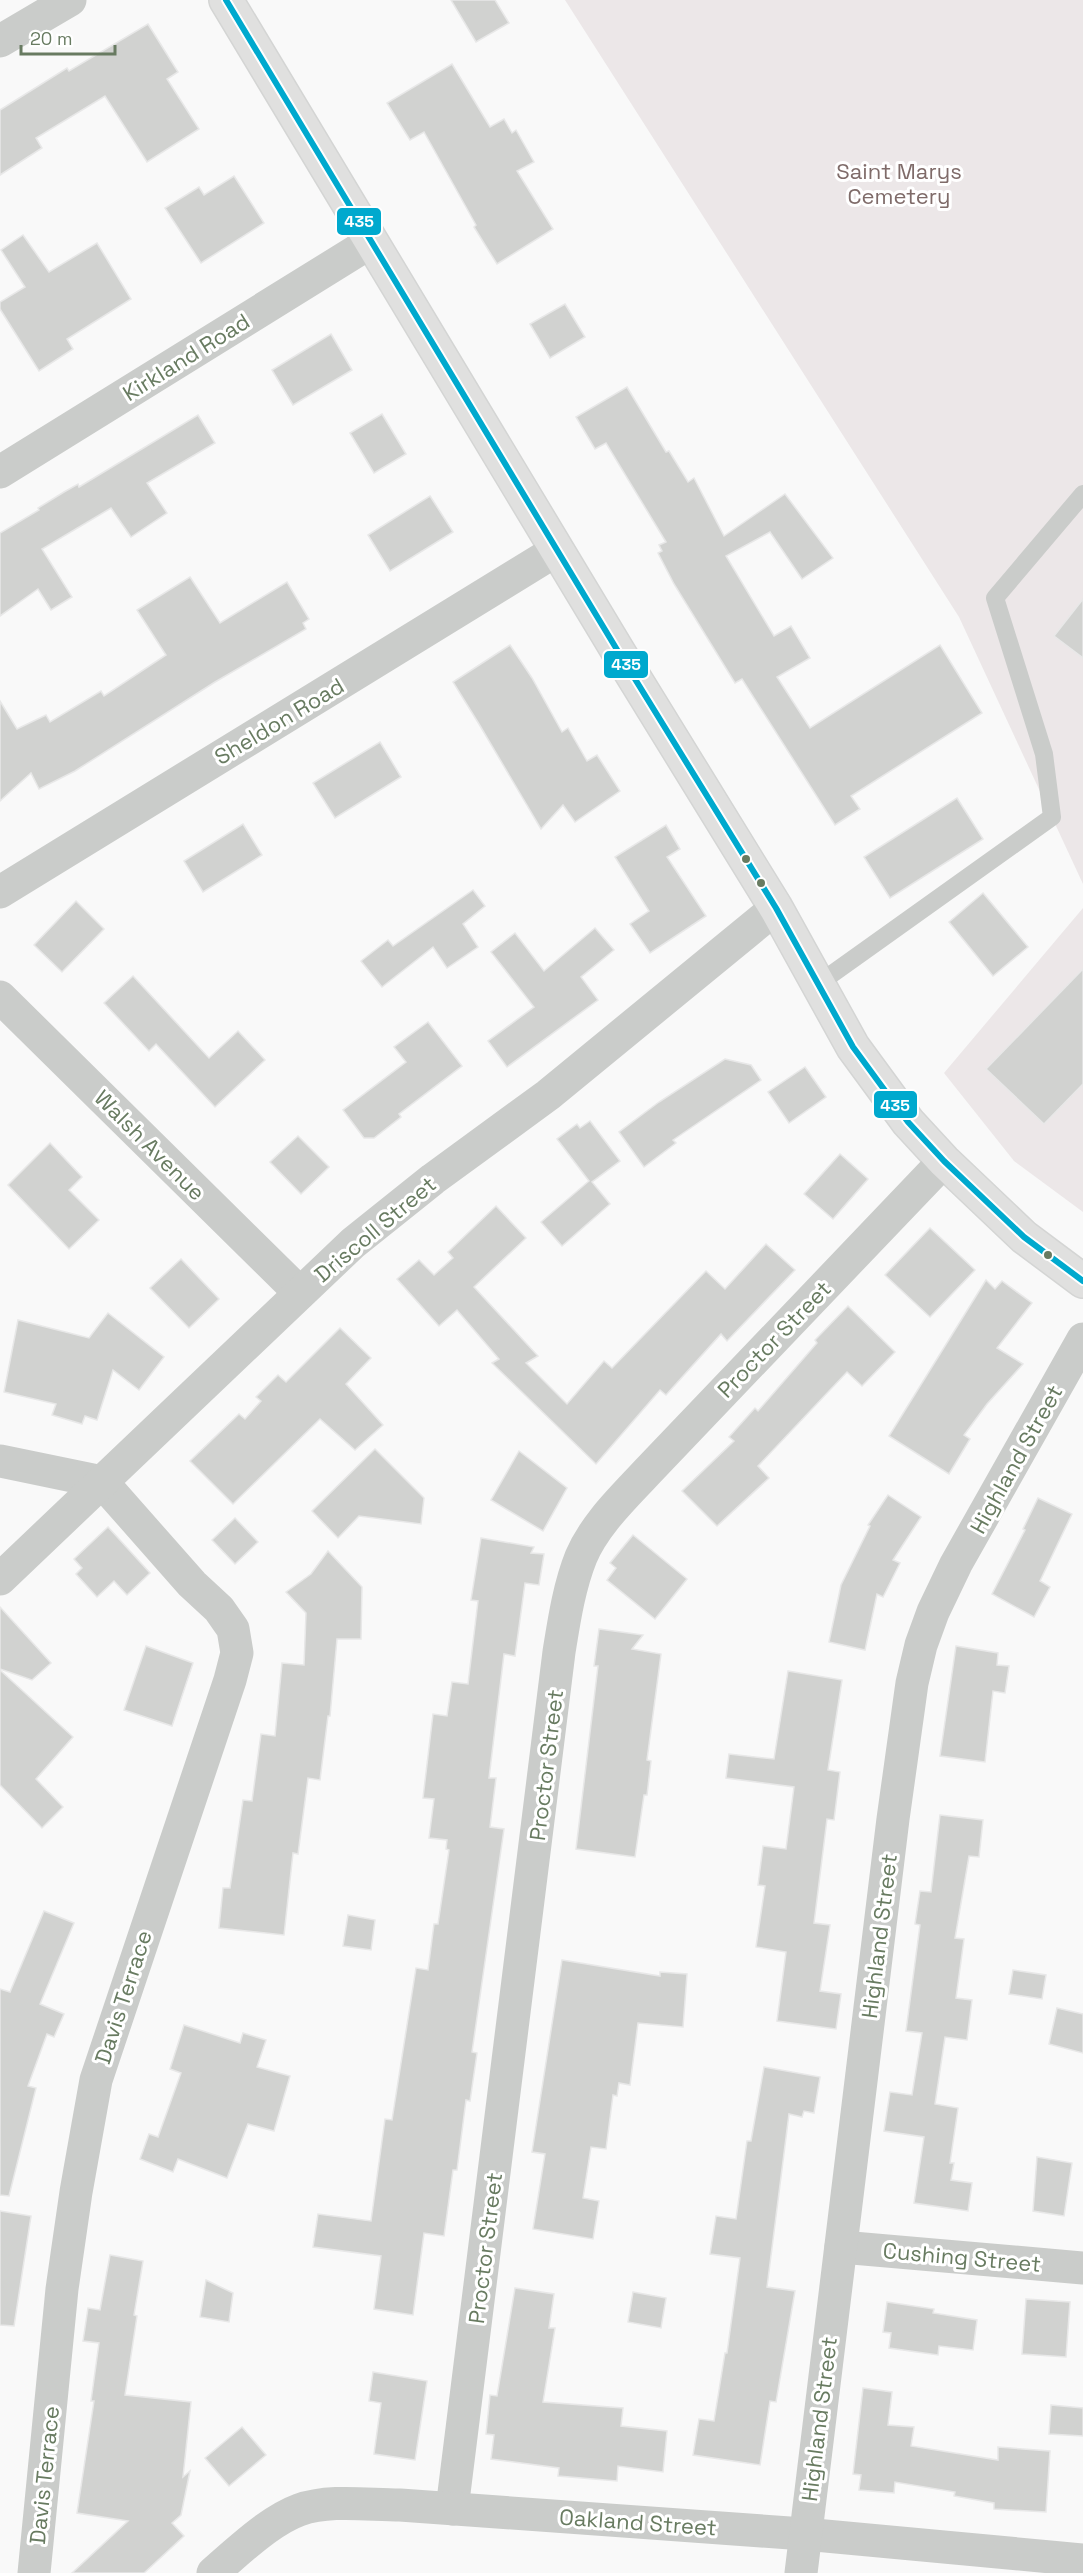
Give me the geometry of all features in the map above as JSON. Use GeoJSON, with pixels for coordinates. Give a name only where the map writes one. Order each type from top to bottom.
{"type":"FeatureCollection","features":[{"type":"Feature","properties":{"kind":"highway"},"geometry":{"type":"LineString","coordinates":[[226,0],[557,550],[776,908],[853,1047],[908,1122],[951,1168],[1024,1237],[1083,1281]]}},
{"type":"Feature","properties":{"kind":"street"},"geometry":{"type":"LineString","coordinates":[[0,41],[70,0]]}},
{"type":"Feature","properties":{"kind":"street","name":"Kirkland Road"},"geometry":{"type":"LineString","coordinates":[[0,472],[371,242]]}},
{"type":"Feature","properties":{"kind":"street","name":"Sheldon Road"},"geometry":{"type":"LineString","coordinates":[[0,891],[557,550]]}},
{"type":"Feature","properties":{"kind":"street","name":"Driscoll Street"},"geometry":{"type":"LineString","coordinates":[[0,1579],[352,1243],[433,1179],[548,1095],[776,908]]}},
{"type":"Feature","properties":{"kind":"street","name":"Walsh Avenue"},"geometry":{"type":"LineString","coordinates":[[0,997],[300,1293]]}},
{"type":"Feature","properties":{"kind":"street","name":"Proctor Street"},"geometry":{"type":"LineString","coordinates":[[452,2510],[559,1652],[566,1611],[581,1557],[593,1535],[612,1510],[646,1472],[951,1168]]}},
{"type":"Feature","properties":{"kind":"street","name":"Highland Street"},"geometry":{"type":"LineString","coordinates":[[801,2573],[904,1732],[921,1645],[933,1612],[956,1564],[1083,1339]]}},
{"type":"Feature","properties":{"kind":"street"},"geometry":{"type":"LineString","coordinates":[[0,1461],[102,1482]]}},
{"type":"Feature","properties":{"kind":"street","name":"Davis Terrace"},"geometry":{"type":"LineString","coordinates":[[34,2573],[62,2289],[75,2192],[96,2080],[230,1680],[237,1653],[233,1629],[219,1610],[192,1584],[102,1482]]}},
{"type":"Feature","properties":{"kind":"street","name":"Cushing Street"},"geometry":{"type":"LineString","coordinates":[[841,2247],[1083,2268]]}},
{"type":"Feature","properties":{"kind":"street","name":"Oakland Street"},"geometry":{"type":"LineString","coordinates":[[213,2573],[256,2536],[297,2511],[320,2505],[400,2505],[804,2534],[1083,2560]]}},
{"type":"Feature","properties":{"kind":"lane"},"geometry":{"type":"LineString","coordinates":[[818,984],[1052,818],[1044,754],[995,598],[1083,494]]}},
{"type":"Feature","properties":{"kind":"green space","name":"Saint Marys Cemetery"},"geometry":{"type":"Polygon","coordinates":[[[565,0],[1083,0],[1083,884],[959,617],[565,0]]]}},
{"type":"Feature","properties":{"kind":"green space"},"geometry":{"type":"Polygon","coordinates":[[[1083,908],[1083,1212],[1014,1161],[944,1073],[1083,908]]]}},
{"type":"Feature","properties":{"kind":"building"},"geometry":{"type":"Polygon","coordinates":[[[451,0],[495,0],[509,23],[476,42],[451,0]]]}},
{"type":"Feature","properties":{"kind":"building"},"geometry":{"type":"Polygon","coordinates":[[[148,24],[178,72],[167,79],[199,129],[147,162],[105,96],[36,138],[42,148],[0,175],[0,110],[67,68],[69,71],[148,24]]]}},
{"type":"Feature","properties":{"kind":"building"},"geometry":{"type":"Polygon","coordinates":[[[452,64],[490,127],[504,119],[512,133],[516,130],[534,162],[517,171],[553,229],[497,264],[474,227],[476,225],[424,132],[410,140],[387,103],[452,64]]]}},
{"type":"Feature","properties":{"kind":"building"},"geometry":{"type":"Polygon","coordinates":[[[234,176],[264,223],[201,263],[165,208],[199,187],[204,195],[234,176]]]}},
{"type":"Feature","properties":{"kind":"building"},"geometry":{"type":"Polygon","coordinates":[[[23,235],[49,272],[97,243],[131,299],[67,339],[73,349],[39,371],[0,309],[0,302],[25,287],[1,250],[23,235]]]}},
{"type":"Feature","properties":{"kind":"building"},"geometry":{"type":"Polygon","coordinates":[[[565,304],[585,337],[550,358],[530,324],[565,304]]]}},
{"type":"Feature","properties":{"kind":"building"},"geometry":{"type":"Polygon","coordinates":[[[331,334],[352,370],[293,405],[272,370],[331,334]]]}},
{"type":"Feature","properties":{"kind":"building"},"geometry":{"type":"Polygon","coordinates":[[[627,387],[666,452],[669,451],[688,482],[694,478],[724,536],[785,494],[833,558],[802,579],[770,532],[726,556],[774,636],[791,626],[810,658],[777,677],[810,728],[940,645],[982,713],[851,796],[860,809],[835,825],[742,679],[735,683],[674,584],[658,553],[662,551],[659,545],[666,542],[606,443],[595,449],[576,417],[627,387]]]}},
{"type":"Feature","properties":{"kind":"building"},"geometry":{"type":"Polygon","coordinates":[[[382,414],[406,454],[374,473],[350,433],[382,414]]]}},
{"type":"Feature","properties":{"kind":"building"},"geometry":{"type":"Polygon","coordinates":[[[198,415],[215,443],[147,483],[167,513],[131,537],[111,508],[42,549],[72,597],[51,610],[38,589],[0,616],[0,533],[64,492],[78,484],[79,487],[198,415]]]}},
{"type":"Feature","properties":{"kind":"building"},"geometry":{"type":"Polygon","coordinates":[[[430,496],[453,532],[390,571],[368,535],[430,496]]]}},
{"type":"Feature","properties":{"kind":"building"},"geometry":{"type":"Polygon","coordinates":[[[190,577],[220,623],[287,582],[309,619],[303,623],[306,629],[215,682],[75,771],[39,789],[31,773],[0,801],[0,701],[17,729],[46,715],[50,722],[101,691],[104,696],[166,655],[137,610],[190,577]]]}},
{"type":"Feature","properties":{"kind":"building"},"geometry":{"type":"Polygon","coordinates":[[[1083,599],[1083,658],[1054,636],[1083,599]]]}},
{"type":"Feature","properties":{"kind":"building"},"geometry":{"type":"Polygon","coordinates":[[[510,645],[532,678],[562,732],[568,728],[587,761],[597,755],[620,791],[575,822],[563,805],[541,829],[453,682],[510,645]]]}},
{"type":"Feature","properties":{"kind":"building"},"geometry":{"type":"Polygon","coordinates":[[[380,742],[401,777],[335,818],[313,783],[380,742]]]}},
{"type":"Feature","properties":{"kind":"building"},"geometry":{"type":"Polygon","coordinates":[[[957,798],[983,839],[890,898],[864,857],[957,798]]]}},
{"type":"Feature","properties":{"kind":"building"},"geometry":{"type":"Polygon","coordinates":[[[243,824],[262,855],[203,892],[184,861],[243,824]]]}},
{"type":"Feature","properties":{"kind":"building"},"geometry":{"type":"Polygon","coordinates":[[[666,825],[680,849],[667,857],[706,916],[650,953],[630,924],[649,911],[615,857],[666,825]]]}},
{"type":"Feature","properties":{"kind":"building"},"geometry":{"type":"Polygon","coordinates":[[[473,890],[485,906],[463,924],[478,947],[447,968],[433,947],[382,987],[361,961],[388,940],[393,946],[473,890]]]}},
{"type":"Feature","properties":{"kind":"building"},"geometry":{"type":"Polygon","coordinates":[[[983,893],[1028,947],[993,976],[949,922],[983,893]]]}},
{"type":"Feature","properties":{"kind":"building"},"geometry":{"type":"Polygon","coordinates":[[[76,901],[104,929],[62,972],[34,945],[76,901]]]}},
{"type":"Feature","properties":{"kind":"building"},"geometry":{"type":"Polygon","coordinates":[[[595,928],[614,950],[581,977],[598,1000],[507,1067],[488,1041],[534,1007],[491,952],[515,933],[544,971],[595,928]]]}},
{"type":"Feature","properties":{"kind":"building"},"geometry":{"type":"Polygon","coordinates":[[[1083,969],[1083,1084],[1044,1124],[986,1069],[1083,969]]]}},
{"type":"Feature","properties":{"kind":"building"},"geometry":{"type":"Polygon","coordinates":[[[133,976],[209,1058],[238,1031],[265,1060],[215,1107],[156,1044],[149,1051],[104,1003],[133,976]]]}},
{"type":"Feature","properties":{"kind":"building"},"geometry":{"type":"Polygon","coordinates":[[[428,1022],[462,1066],[399,1114],[401,1117],[374,1138],[364,1138],[343,1110],[406,1062],[394,1047],[428,1022]]]}},
{"type":"Feature","properties":{"kind":"building"},"geometry":{"type":"Polygon","coordinates":[[[725,1059],[751,1065],[761,1080],[673,1140],[676,1143],[644,1167],[619,1132],[659,1102],[725,1059]]]}},
{"type":"Feature","properties":{"kind":"building"},"geometry":{"type":"Polygon","coordinates":[[[805,1067],[826,1097],[789,1123],[768,1092],[805,1067]]]}},
{"type":"Feature","properties":{"kind":"building"},"geometry":{"type":"Polygon","coordinates":[[[590,1121],[620,1161],[592,1182],[610,1204],[562,1246],[541,1222],[589,1181],[557,1139],[577,1124],[580,1128],[590,1121]]]}},
{"type":"Feature","properties":{"kind":"building"},"geometry":{"type":"Polygon","coordinates":[[[298,1136],[329,1167],[301,1194],[270,1162],[298,1136]]]}},
{"type":"Feature","properties":{"kind":"building"},"geometry":{"type":"Polygon","coordinates":[[[50,1143],[82,1177],[69,1190],[99,1220],[69,1249],[8,1185],[50,1143]]]}},
{"type":"Feature","properties":{"kind":"building"},"geometry":{"type":"Polygon","coordinates":[[[840,1154],[868,1179],[833,1219],[804,1194],[840,1154]]]}},
{"type":"Feature","properties":{"kind":"building"},"geometry":{"type":"Polygon","coordinates":[[[496,1206],[526,1238],[474,1287],[538,1356],[526,1363],[567,1404],[604,1361],[612,1368],[706,1271],[725,1289],[766,1244],[795,1270],[727,1341],[721,1334],[666,1395],[660,1390],[596,1464],[492,1363],[499,1359],[457,1310],[439,1326],[397,1279],[419,1260],[434,1275],[453,1258],[448,1252],[496,1206]]]}},
{"type":"Feature","properties":{"kind":"building"},"geometry":{"type":"Polygon","coordinates":[[[930,1228],[975,1270],[930,1317],[885,1275],[930,1228]]]}},
{"type":"Feature","properties":{"kind":"building"},"geometry":{"type":"Polygon","coordinates":[[[181,1259],[219,1299],[189,1328],[150,1288],[181,1259]]]}},
{"type":"Feature","properties":{"kind":"building"},"geometry":{"type":"Polygon","coordinates":[[[986,1280],[995,1289],[1002,1281],[1032,1303],[997,1348],[1023,1364],[987,1404],[964,1435],[970,1439],[949,1474],[889,1436],[986,1280]]]}},
{"type":"Feature","properties":{"kind":"building"},"geometry":{"type":"Polygon","coordinates":[[[848,1306],[895,1352],[862,1386],[847,1372],[758,1466],[769,1478],[717,1526],[682,1491],[734,1441],[729,1437],[755,1408],[758,1411],[817,1343],[815,1340],[848,1306]]]}},
{"type":"Feature","properties":{"kind":"building"},"geometry":{"type":"Polygon","coordinates":[[[108,1313],[164,1357],[139,1390],[113,1370],[97,1420],[85,1416],[82,1424],[52,1415],[56,1404],[4,1392],[18,1320],[89,1338],[108,1313]]]}},
{"type":"Feature","properties":{"kind":"building"},"geometry":{"type":"Polygon","coordinates":[[[340,1328],[371,1358],[346,1384],[383,1425],[355,1450],[320,1419],[233,1504],[190,1461],[239,1414],[245,1419],[261,1401],[256,1397],[278,1375],[286,1382],[340,1328]]]}},
{"type":"Feature","properties":{"kind":"building"},"geometry":{"type":"Polygon","coordinates":[[[375,1449],[424,1498],[421,1524],[359,1516],[338,1538],[312,1511],[375,1449]]]}},
{"type":"Feature","properties":{"kind":"building"},"geometry":{"type":"Polygon","coordinates":[[[519,1451],[567,1488],[543,1531],[491,1500],[519,1451]]]}},
{"type":"Feature","properties":{"kind":"building"},"geometry":{"type":"Polygon","coordinates":[[[888,1495],[921,1517],[893,1560],[900,1563],[883,1597],[877,1594],[865,1650],[829,1642],[841,1585],[870,1526],[868,1525],[888,1495]]]}},
{"type":"Feature","properties":{"kind":"building"},"geometry":{"type":"Polygon","coordinates":[[[1038,1498],[1072,1514],[1040,1581],[1050,1587],[1034,1617],[992,1594],[1025,1530],[1023,1529],[1038,1498]]]}},
{"type":"Feature","properties":{"kind":"building"},"geometry":{"type":"Polygon","coordinates":[[[235,1518],[258,1542],[235,1564],[212,1540],[235,1518]]]}},
{"type":"Feature","properties":{"kind":"building"},"geometry":{"type":"Polygon","coordinates":[[[108,1527],[150,1573],[127,1595],[114,1581],[97,1597],[76,1574],[82,1568],[74,1559],[108,1527]]]}},
{"type":"Feature","properties":{"kind":"building"},"geometry":{"type":"Polygon","coordinates":[[[633,1535],[687,1579],[655,1619],[607,1580],[616,1568],[610,1563],[633,1535]]]}},
{"type":"Feature","properties":{"kind":"building"},"geometry":{"type":"Polygon","coordinates":[[[481,1538],[534,1547],[531,1553],[544,1554],[539,1585],[525,1583],[515,1656],[504,1654],[489,1778],[496,1778],[490,1827],[504,1829],[472,2052],[477,2053],[470,2101],[466,2100],[457,2170],[453,2170],[444,2236],[424,2233],[413,2315],[374,2309],[381,2256],[313,2247],[318,2214],[371,2221],[385,2119],[392,2120],[416,1968],[428,1970],[434,1924],[438,1924],[449,1850],[446,1849],[447,1840],[429,1838],[434,1799],[423,1798],[433,1714],[447,1716],[452,1682],[468,1684],[478,1601],[471,1600],[481,1538]]]}},
{"type":"Feature","properties":{"kind":"building"},"geometry":{"type":"Polygon","coordinates":[[[328,1551],[362,1587],[361,1639],[337,1639],[330,1716],[328,1716],[320,1780],[308,1778],[298,1854],[293,1853],[284,1935],[219,1928],[223,1888],[230,1888],[243,1800],[252,1801],[261,1734],[275,1736],[282,1663],[304,1665],[306,1613],[286,1592],[311,1574],[328,1551]]]}},
{"type":"Feature","properties":{"kind":"building"},"geometry":{"type":"Polygon","coordinates":[[[0,1607],[51,1663],[32,1680],[0,1669],[0,1607]]]}},
{"type":"Feature","properties":{"kind":"building"},"geometry":{"type":"Polygon","coordinates":[[[599,1629],[643,1635],[632,1649],[661,1654],[647,1760],[651,1761],[647,1795],[644,1795],[635,1857],[576,1849],[598,1666],[594,1666],[599,1629]]]}},
{"type":"Feature","properties":{"kind":"building"},"geometry":{"type":"Polygon","coordinates":[[[146,1646],[193,1663],[172,1726],[124,1710],[146,1646]]]}},
{"type":"Feature","properties":{"kind":"building"},"geometry":{"type":"Polygon","coordinates":[[[956,1646],[998,1653],[997,1665],[1009,1666],[1005,1693],[993,1691],[985,1762],[940,1756],[956,1646]]]}},
{"type":"Feature","properties":{"kind":"building"},"geometry":{"type":"Polygon","coordinates":[[[0,1670],[73,1737],[36,1779],[63,1807],[42,1828],[0,1785],[0,1670]]]}},
{"type":"Feature","properties":{"kind":"building"},"geometry":{"type":"Polygon","coordinates":[[[788,1671],[842,1680],[828,1770],[840,1772],[834,1820],[827,1819],[814,1923],[830,1925],[820,1991],[841,1994],[836,2029],[777,2021],[786,1952],[756,1947],[765,1886],[758,1885],[763,1846],[786,1849],[794,1787],[726,1778],[729,1754],[774,1759],[788,1671]]]}},
{"type":"Feature","properties":{"kind":"building"},"geometry":{"type":"Polygon","coordinates":[[[940,1815],[983,1820],[979,1857],[969,1856],[955,1938],[964,1939],[956,1998],[972,2000],[967,2040],[945,2037],[935,2104],[958,2108],[950,2163],[954,2163],[951,2180],[972,2183],[968,2211],[914,2203],[924,2137],[884,2131],[890,2092],[912,2095],[922,2033],[906,2031],[920,1925],[915,1924],[920,1891],[931,1892],[940,1815]]]}},
{"type":"Feature","properties":{"kind":"building"},"geometry":{"type":"Polygon","coordinates":[[[44,1911],[74,1923],[40,2004],[64,2014],[54,2037],[47,2034],[28,2086],[36,2088],[9,2196],[0,2195],[0,1989],[10,1992],[44,1911]]]}},
{"type":"Feature","properties":{"kind":"building"},"geometry":{"type":"Polygon","coordinates":[[[348,1915],[375,1920],[371,1950],[343,1946],[348,1915]]]}},
{"type":"Feature","properties":{"kind":"building"},"geometry":{"type":"Polygon","coordinates":[[[562,1960],[660,1976],[660,1972],[687,1974],[683,2027],[638,2023],[630,2085],[619,2083],[617,2096],[613,2095],[606,2149],[591,2147],[583,2198],[599,2201],[593,2239],[533,2229],[545,2154],[532,2152],[562,1960]]]}},
{"type":"Feature","properties":{"kind":"building"},"geometry":{"type":"Polygon","coordinates":[[[1013,1970],[1046,1975],[1042,1999],[1009,1994],[1013,1970]]]}},
{"type":"Feature","properties":{"kind":"building"},"geometry":{"type":"Polygon","coordinates":[[[1057,2008],[1083,2014],[1083,2053],[1049,2044],[1057,2008]]]}},
{"type":"Feature","properties":{"kind":"building"},"geometry":{"type":"Polygon","coordinates":[[[184,2025],[240,2043],[243,2033],[266,2040],[257,2067],[290,2076],[274,2131],[248,2124],[227,2178],[178,2159],[173,2172],[140,2159],[149,2134],[158,2137],[181,2073],[170,2069],[184,2025]]]}},
{"type":"Feature","properties":{"kind":"building"},"geometry":{"type":"Polygon","coordinates":[[[764,2067],[820,2077],[814,2113],[804,2111],[802,2117],[789,2114],[767,2287],[795,2291],[776,2402],[770,2401],[760,2465],[693,2455],[699,2419],[714,2421],[725,2353],[727,2353],[740,2258],[710,2254],[716,2216],[736,2219],[747,2141],[751,2141],[764,2067]]]}},
{"type":"Feature","properties":{"kind":"building"},"geometry":{"type":"Polygon","coordinates":[[[1037,2157],[1072,2163],[1064,2216],[1033,2211],[1037,2157]]]}},
{"type":"Feature","properties":{"kind":"building"},"geometry":{"type":"Polygon","coordinates":[[[0,2211],[31,2216],[14,2326],[0,2325],[0,2211]]]}},
{"type":"Feature","properties":{"kind":"building"},"geometry":{"type":"Polygon","coordinates":[[[110,2255],[143,2261],[125,2395],[191,2402],[183,2477],[190,2471],[181,2515],[172,2523],[184,2536],[144,2573],[72,2573],[128,2521],[77,2513],[94,2401],[91,2401],[99,2343],[83,2341],[88,2308],[100,2310],[110,2255]]]}},
{"type":"Feature","properties":{"kind":"building"},"geometry":{"type":"Polygon","coordinates":[[[206,2280],[233,2293],[229,2322],[200,2317],[206,2280]]]}},
{"type":"Feature","properties":{"kind":"building"},"geometry":{"type":"Polygon","coordinates":[[[515,2288],[554,2294],[549,2328],[555,2328],[543,2402],[623,2408],[621,2426],[667,2431],[663,2472],[618,2466],[617,2481],[558,2476],[559,2468],[491,2459],[494,2435],[486,2434],[490,2395],[497,2396],[515,2288]]]}},
{"type":"Feature","properties":{"kind":"building"},"geometry":{"type":"Polygon","coordinates":[[[633,2292],[666,2298],[661,2328],[628,2322],[633,2292]]]}},
{"type":"Feature","properties":{"kind":"building"},"geometry":{"type":"Polygon","coordinates":[[[1026,2299],[1070,2302],[1066,2357],[1022,2354],[1026,2299]]]}},
{"type":"Feature","properties":{"kind":"building"},"geometry":{"type":"Polygon","coordinates":[[[887,2302],[934,2309],[933,2313],[977,2320],[973,2350],[939,2346],[938,2355],[889,2348],[891,2333],[883,2332],[887,2302]]]}},
{"type":"Feature","properties":{"kind":"building"},"geometry":{"type":"Polygon","coordinates":[[[373,2372],[427,2381],[415,2460],[374,2454],[381,2403],[369,2401],[373,2372]]]}},
{"type":"Feature","properties":{"kind":"building"},"geometry":{"type":"Polygon","coordinates":[[[863,2388],[892,2392],[888,2425],[914,2427],[911,2446],[998,2460],[998,2447],[1050,2451],[1046,2512],[994,2509],[994,2503],[954,2496],[955,2492],[895,2482],[894,2493],[859,2490],[861,2475],[853,2474],[863,2388]]]}},
{"type":"Feature","properties":{"kind":"building"},"geometry":{"type":"Polygon","coordinates":[[[1051,2405],[1083,2408],[1083,2436],[1049,2434],[1051,2405]]]}},
{"type":"Feature","properties":{"kind":"building"},"geometry":{"type":"Polygon","coordinates":[[[242,2427],[266,2455],[229,2486],[205,2458],[242,2427]]]}},
{"type":"Feature","properties":{"kind":"transit line","name":"435"},"geometry":{"type":"LineString","coordinates":[[226,0],[619,653],[776,908],[853,1047],[908,1122],[944,1161],[1024,1237],[1083,1281]]}}]}
